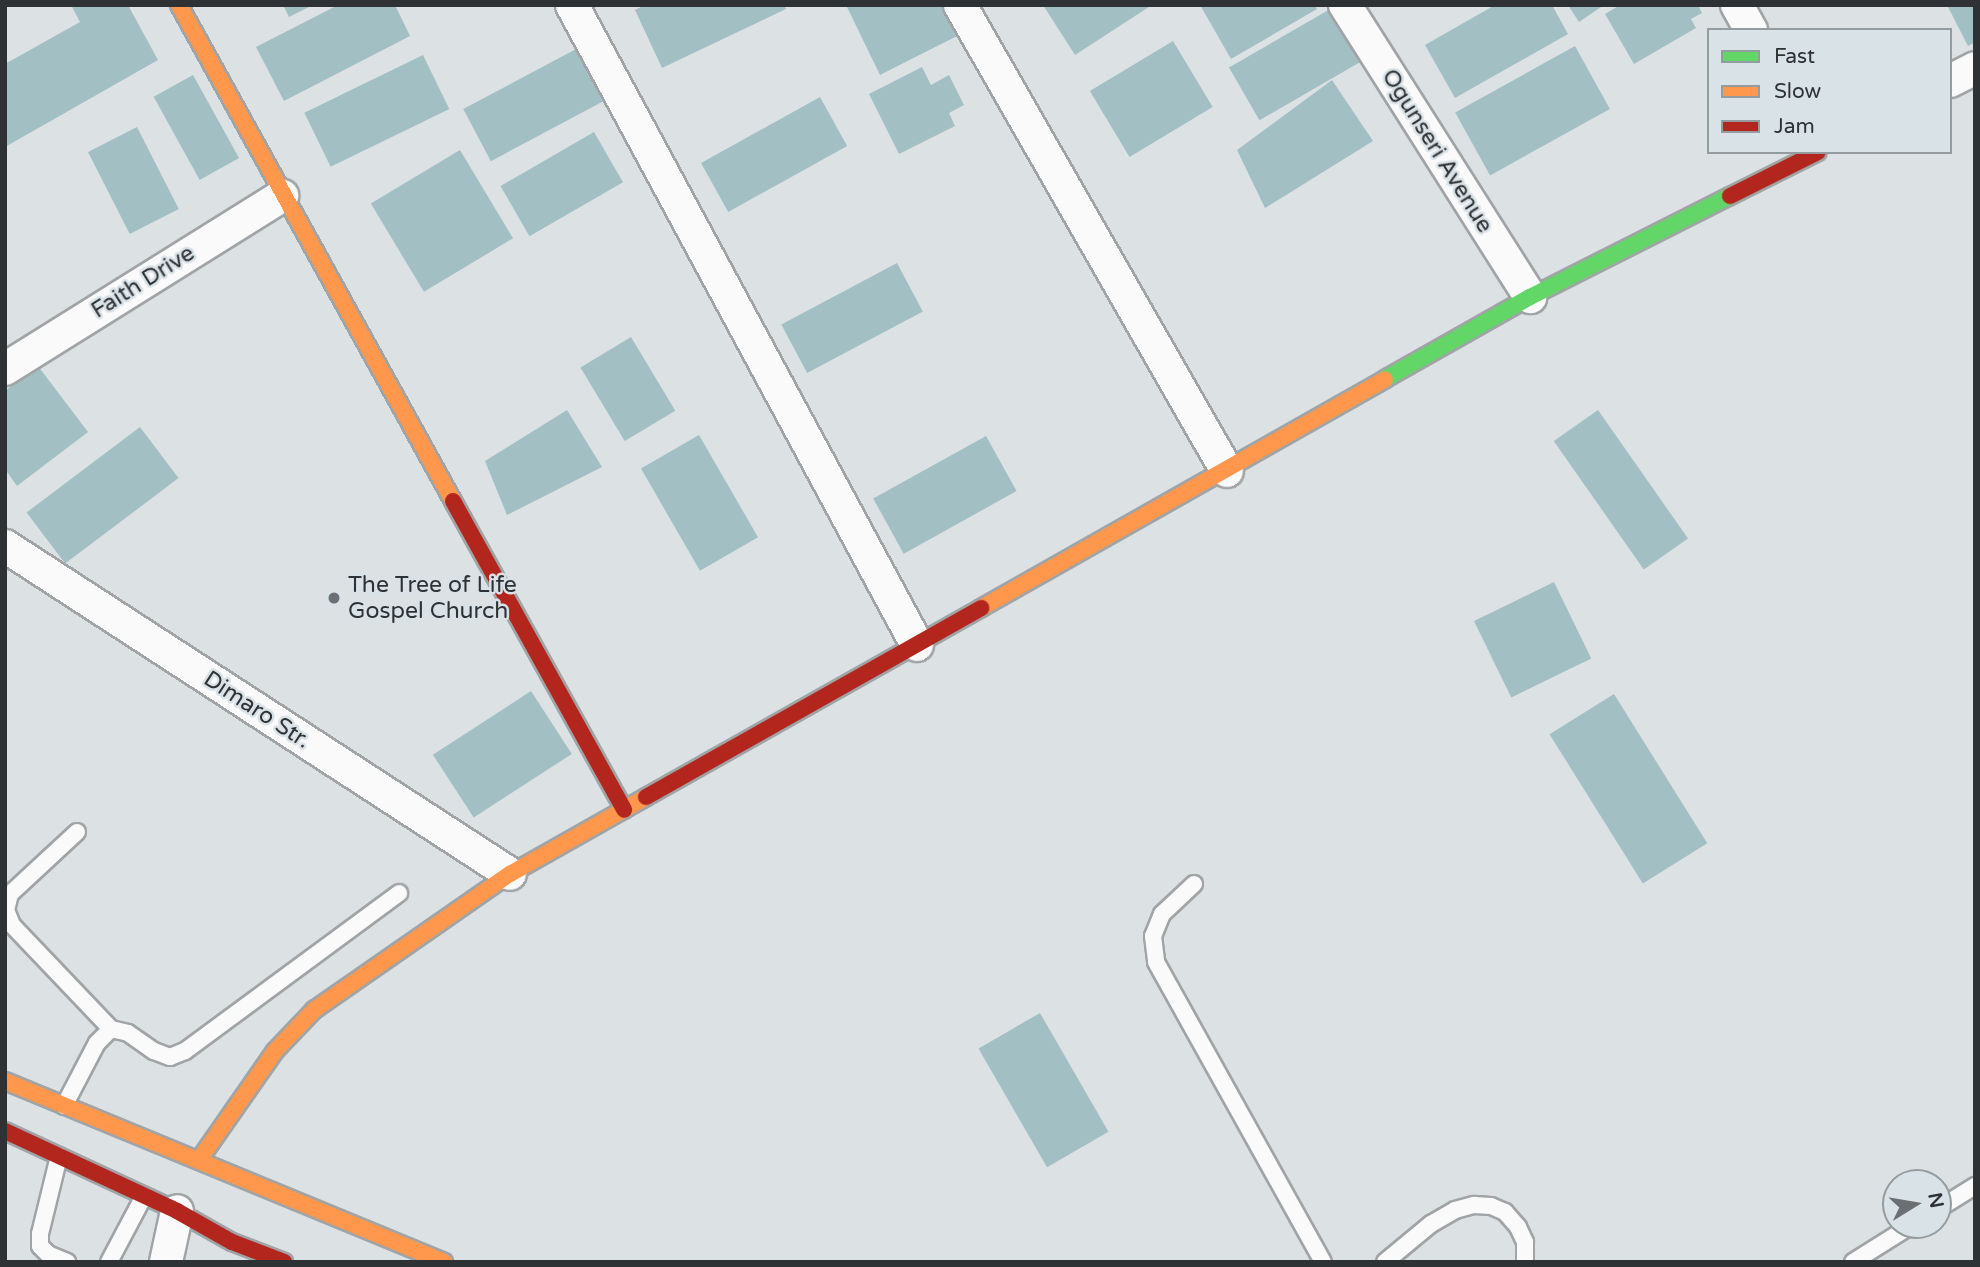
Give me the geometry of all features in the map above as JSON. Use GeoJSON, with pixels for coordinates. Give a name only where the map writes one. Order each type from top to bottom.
{"type":"FeatureCollection","features":[{"type":"Feature","properties":{"kind":"street"},"geometry":{"type":"LineString","coordinates":[[179,5],[282,196],[624,810]]}},
{"type":"Feature","properties":{"kind":"street"},"geometry":{"type":"LineString","coordinates":[[572,5],[917,645]]}},
{"type":"Feature","properties":{"kind":"street"},"geometry":{"type":"LineString","coordinates":[[960,5],[1227,471]]}},
{"type":"Feature","properties":{"kind":"street","name":"Ogunseri Avenue"},"geometry":{"type":"LineString","coordinates":[[1345,5],[1530,298]]}},
{"type":"Feature","properties":{"kind":"street"},"geometry":{"type":"LineString","coordinates":[[1737,5],[1750,28]]}},
{"type":"Feature","properties":{"kind":"street"},"geometry":{"type":"LineString","coordinates":[[1952,80],[1975,68]]}},
{"type":"Feature","properties":{"kind":"street"},"geometry":{"type":"LineString","coordinates":[[199,1160],[275,1051],[314,1010],[510,874],[1530,298],[1814,154]]}},
{"type":"Feature","properties":{"kind":"street","name":"Faith Drive"},"geometry":{"type":"LineString","coordinates":[[5,369],[282,196]]}},
{"type":"Feature","properties":{"kind":"street","name":"Dimaro Str."},"geometry":{"type":"LineString","coordinates":[[5,546],[510,874]]}},
{"type":"Feature","properties":{"kind":"street"},"geometry":{"type":"LineString","coordinates":[[5,1081],[444,1262]]}},
{"type":"Feature","properties":{"kind":"street"},"geometry":{"type":"LineString","coordinates":[[5,1131],[177,1211],[232,1241],[284,1262]]}},
{"type":"Feature","properties":{"kind":"street"},"geometry":{"type":"LineString","coordinates":[[166,1262],[177,1211]]}},
{"type":"Feature","properties":{"kind":"lane"},"geometry":{"type":"LineString","coordinates":[[77,832],[10,894],[6,909],[12,925],[111,1029],[128,1033],[154,1051],[170,1057],[185,1051],[399,893]]}},
{"type":"Feature","properties":{"kind":"lane"},"geometry":{"type":"LineString","coordinates":[[1195,884],[1161,914],[1153,936],[1156,962],[1324,1262]]}},
{"type":"Feature","properties":{"kind":"lane"},"geometry":{"type":"LineString","coordinates":[[64,1106],[97,1043],[111,1029]]}},
{"type":"Feature","properties":{"kind":"lane"},"geometry":{"type":"LineString","coordinates":[[59,1156],[40,1234],[40,1246],[48,1254],[67,1262]]}},
{"type":"Feature","properties":{"kind":"lane"},"geometry":{"type":"LineString","coordinates":[[1952,1200],[1975,1186]]}},
{"type":"Feature","properties":{"kind":"lane"},"geometry":{"type":"LineString","coordinates":[[109,1262],[144,1196]]}},
{"type":"Feature","properties":{"kind":"lane"},"geometry":{"type":"LineString","coordinates":[[1385,1262],[1431,1224],[1455,1210],[1474,1205],[1491,1206],[1505,1212],[1518,1227],[1525,1242],[1525,1262]]}},
{"type":"Feature","properties":{"kind":"lane"},"geometry":{"type":"LineString","coordinates":[[1853,1262],[1890,1239]]}},
{"type":"Feature","properties":{"kind":"building"},"geometry":{"type":"Polygon","coordinates":[[[71,5],[128,5],[158,60],[5,147],[5,64],[80,22],[71,5]]]}},
{"type":"Feature","properties":{"kind":"building"},"geometry":{"type":"Polygon","coordinates":[[[283,5],[313,5],[289,17],[283,5]]]}},
{"type":"Feature","properties":{"kind":"building"},"geometry":{"type":"Polygon","coordinates":[[[338,5],[395,5],[410,36],[284,101],[256,47],[338,5]]]}},
{"type":"Feature","properties":{"kind":"building"},"geometry":{"type":"Polygon","coordinates":[[[645,5],[784,5],[786,9],[662,68],[635,10],[645,5]]]}},
{"type":"Feature","properties":{"kind":"building"},"geometry":{"type":"Polygon","coordinates":[[[846,5],[944,5],[959,35],[880,75],[846,5]]]}},
{"type":"Feature","properties":{"kind":"building"},"geometry":{"type":"Polygon","coordinates":[[[1043,5],[1152,5],[1075,55],[1043,5]]]}},
{"type":"Feature","properties":{"kind":"building"},"geometry":{"type":"Polygon","coordinates":[[[1200,5],[1315,5],[1317,9],[1231,59],[1200,5]]]}},
{"type":"Feature","properties":{"kind":"building"},"geometry":{"type":"Polygon","coordinates":[[[1495,5],[1552,5],[1568,34],[1455,98],[1425,45],[1495,5]]]}},
{"type":"Feature","properties":{"kind":"building"},"geometry":{"type":"Polygon","coordinates":[[[1568,5],[1604,5],[1579,22],[1568,5]]]}},
{"type":"Feature","properties":{"kind":"building"},"geometry":{"type":"Polygon","coordinates":[[[1620,5],[1698,5],[1702,13],[1691,19],[1696,28],[1634,64],[1605,14],[1620,5]]]}},
{"type":"Feature","properties":{"kind":"building"},"geometry":{"type":"Polygon","coordinates":[[[1947,5],[1975,5],[1975,42],[1968,46],[1947,5]]]}},
{"type":"Feature","properties":{"kind":"building"},"geometry":{"type":"Polygon","coordinates":[[[1332,8],[1362,61],[1259,120],[1229,68],[1332,8]]]}},
{"type":"Feature","properties":{"kind":"building"},"geometry":{"type":"Polygon","coordinates":[[[1173,41],[1213,107],[1130,157],[1090,91],[1173,41]]]}},
{"type":"Feature","properties":{"kind":"building"},"geometry":{"type":"Polygon","coordinates":[[[1575,46],[1610,109],[1490,175],[1455,112],[1575,46]]]}},
{"type":"Feature","properties":{"kind":"building"},"geometry":{"type":"Polygon","coordinates":[[[578,48],[606,100],[491,161],[463,109],[578,48]]]}},
{"type":"Feature","properties":{"kind":"building"},"geometry":{"type":"Polygon","coordinates":[[[423,55],[449,109],[331,167],[304,113],[423,55]]]}},
{"type":"Feature","properties":{"kind":"building"},"geometry":{"type":"Polygon","coordinates":[[[922,67],[931,85],[949,75],[964,105],[949,113],[955,126],[899,154],[869,94],[922,67]]]}},
{"type":"Feature","properties":{"kind":"building"},"geometry":{"type":"Polygon","coordinates":[[[193,75],[239,158],[200,180],[154,97],[193,75]]]}},
{"type":"Feature","properties":{"kind":"building"},"geometry":{"type":"Polygon","coordinates":[[[1332,80],[1373,141],[1265,208],[1237,150],[1332,80]]]}},
{"type":"Feature","properties":{"kind":"building"},"geometry":{"type":"Polygon","coordinates":[[[820,97],[847,146],[728,212],[701,163],[820,97]]]}},
{"type":"Feature","properties":{"kind":"building"},"geometry":{"type":"Polygon","coordinates":[[[137,127],[179,209],[130,234],[88,152],[137,127]]]}},
{"type":"Feature","properties":{"kind":"building"},"geometry":{"type":"Polygon","coordinates":[[[594,132],[623,182],[529,236],[500,186],[594,132]]]}},
{"type":"Feature","properties":{"kind":"building"},"geometry":{"type":"Polygon","coordinates":[[[460,150],[513,238],[424,292],[371,204],[460,150]]]}},
{"type":"Feature","properties":{"kind":"building"},"geometry":{"type":"Polygon","coordinates":[[[897,263],[923,312],[807,373],[781,325],[897,263]]]}},
{"type":"Feature","properties":{"kind":"building"},"geometry":{"type":"Polygon","coordinates":[[[631,337],[675,411],[625,441],[580,367],[631,337]]]}},
{"type":"Feature","properties":{"kind":"building"},"geometry":{"type":"Polygon","coordinates":[[[38,366],[88,432],[17,486],[5,469],[5,391],[38,366]]]}},
{"type":"Feature","properties":{"kind":"building"},"geometry":{"type":"Polygon","coordinates":[[[567,410],[602,467],[507,515],[485,461],[567,410]]]}},
{"type":"Feature","properties":{"kind":"building"},"geometry":{"type":"Polygon","coordinates":[[[1598,410],[1688,539],[1644,570],[1554,441],[1598,410]]]}},
{"type":"Feature","properties":{"kind":"building"},"geometry":{"type":"Polygon","coordinates":[[[140,427],[179,478],[65,564],[27,512],[140,427]]]}},
{"type":"Feature","properties":{"kind":"building"},"geometry":{"type":"Polygon","coordinates":[[[699,435],[758,537],[700,571],[641,469],[699,435]]]}},
{"type":"Feature","properties":{"kind":"building"},"geometry":{"type":"Polygon","coordinates":[[[986,436],[1017,491],[904,554],[873,499],[986,436]]]}},
{"type":"Feature","properties":{"kind":"building"},"geometry":{"type":"Polygon","coordinates":[[[1554,582],[1591,658],[1511,697],[1474,621],[1554,582]]]}},
{"type":"Feature","properties":{"kind":"building"},"geometry":{"type":"Polygon","coordinates":[[[531,691],[572,754],[474,818],[433,755],[531,691]]]}},
{"type":"Feature","properties":{"kind":"building"},"geometry":{"type":"Polygon","coordinates":[[[1614,694],[1707,843],[1643,884],[1550,734],[1614,694]]]}},
{"type":"Feature","properties":{"kind":"building"},"geometry":{"type":"Polygon","coordinates":[[[1040,1013],[1108,1132],[1047,1167],[979,1048],[1040,1013]]]}},
{"type":"Feature","properties":{"kind":"traffic: fast"},"geometry":{"type":"LineString","coordinates":[[1385,379],[1530,297],[1730,196]]}},
{"type":"Feature","properties":{"kind":"traffic: slow"},"geometry":{"type":"LineString","coordinates":[[179,5],[453,501]]}},
{"type":"Feature","properties":{"kind":"traffic: slow"},"geometry":{"type":"LineString","coordinates":[[981,608],[1385,379]]}},
{"type":"Feature","properties":{"kind":"traffic: slow"},"geometry":{"type":"LineString","coordinates":[[199,1160],[275,1051],[314,1010],[510,874],[646,797]]}},
{"type":"Feature","properties":{"kind":"traffic: slow"},"geometry":{"type":"LineString","coordinates":[[5,1081],[444,1262]]}},
{"type":"Feature","properties":{"kind":"traffic: jam"},"geometry":{"type":"LineString","coordinates":[[1730,196],[1814,154]]}},
{"type":"Feature","properties":{"kind":"traffic: jam"},"geometry":{"type":"LineString","coordinates":[[453,501],[624,810]]}},
{"type":"Feature","properties":{"kind":"traffic: jam"},"geometry":{"type":"LineString","coordinates":[[646,797],[981,608]]}},
{"type":"Feature","properties":{"kind":"traffic: jam"},"geometry":{"type":"LineString","coordinates":[[5,1131],[177,1211],[232,1242],[284,1262]]}},
{"type":"Feature","properties":{"kind":"place","name":"The Tree of Life Gospel Church"},"geometry":{"type":"Point","coordinates":[334,598]}}]}
